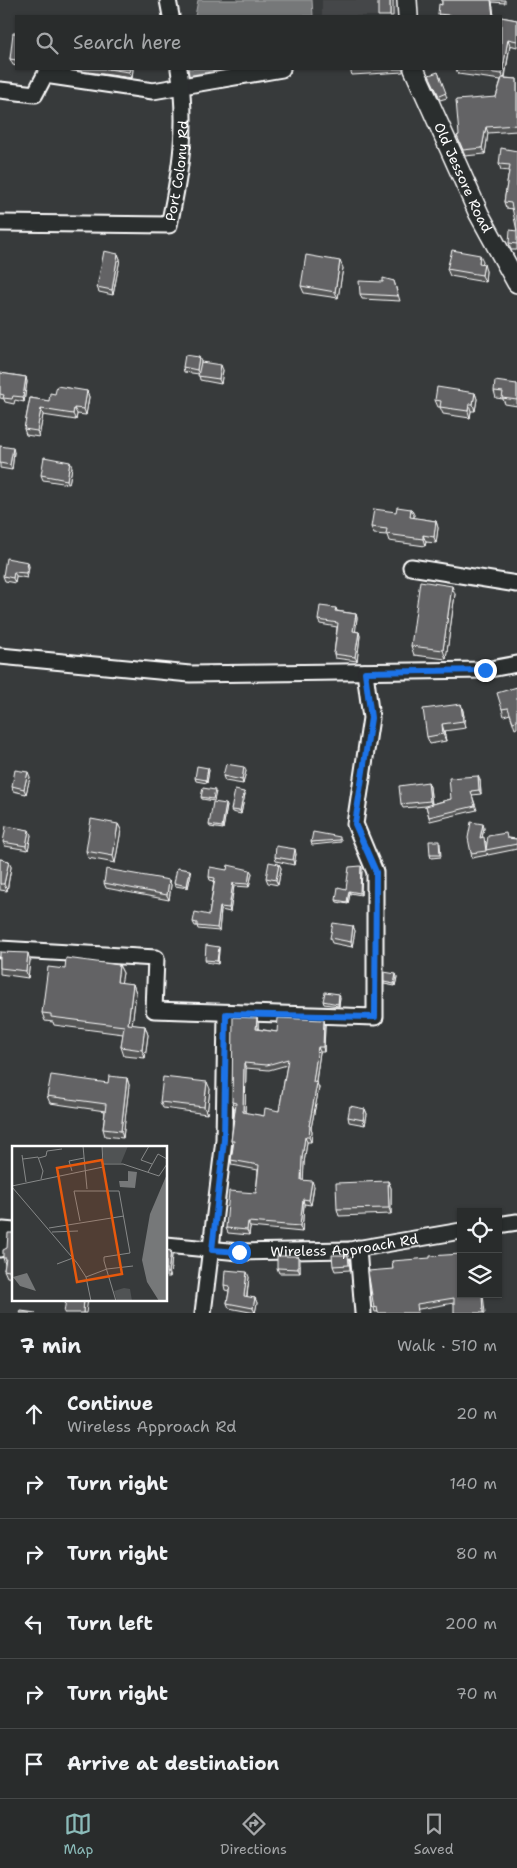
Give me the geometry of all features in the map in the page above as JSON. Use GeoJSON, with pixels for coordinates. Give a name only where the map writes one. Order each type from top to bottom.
{"type":"FeatureCollection","features":[{"type":"Feature","properties":{"kind":"main road"},"geometry":{"type":"LineString","coordinates":[[407,0],[408,15]]}},
{"type":"Feature","properties":{"kind":"main road","name":"Old Jessore Road"},"geometry":{"type":"LineString","coordinates":[[414,70],[479,214],[517,281]]}},
{"type":"Feature","properties":{"kind":"street"},"geometry":{"type":"LineString","coordinates":[[168,0],[171,15]]}},
{"type":"Feature","properties":{"kind":"street","name":"Port Colony Rd"},"geometry":{"type":"LineString","coordinates":[[0,223],[170,225],[179,180],[184,126],[179,70]]}},
{"type":"Feature","properties":{"kind":"street"},"geometry":{"type":"LineString","coordinates":[[0,90],[35,94],[45,75],[153,91],[276,70]]}},
{"type":"Feature","properties":{"kind":"street"},"geometry":{"type":"LineString","coordinates":[[411,568],[517,584]]}},
{"type":"Feature","properties":{"kind":"street"},"geometry":{"type":"LineString","coordinates":[[0,656],[190,674],[485,670],[517,664]]}},
{"type":"Feature","properties":{"kind":"street"},"geometry":{"type":"LineString","coordinates":[[0,949],[156,958],[154,1010],[226,1014],[375,1017],[376,872],[355,824],[371,718],[365,672]]}},
{"type":"Feature","properties":{"kind":"street"},"geometry":{"type":"LineString","coordinates":[[203,1313],[224,1140],[226,1014]]}},
{"type":"Feature","properties":{"kind":"street"},"geometry":{"type":"LineString","coordinates":[[502,1224],[517,1222]]}},
{"type":"Feature","properties":{"kind":"street"},"geometry":{"type":"LineString","coordinates":[[0,1249],[3,1230],[12,1231]]}},
{"type":"Feature","properties":{"kind":"street","name":"Wireless Approach Rd"},"geometry":{"type":"LineString","coordinates":[[168,1245],[239,1252],[358,1248],[457,1233]]}},
{"type":"Feature","properties":{"kind":"street"},"geometry":{"type":"LineString","coordinates":[[358,1248],[363,1313]]}},
{"type":"Feature","properties":{"kind":"shaded area"},"geometry":{"type":"Polygon","coordinates":[[[198,0],[312,0],[313,15],[195,15],[198,0]]]}},
{"type":"Feature","properties":{"kind":"shaded area"},"geometry":{"type":"Polygon","coordinates":[[[322,0],[396,0],[396,15],[322,15],[322,0]]]}},
{"type":"Feature","properties":{"kind":"shaded area"},"geometry":{"type":"Polygon","coordinates":[[[184,70],[215,70],[183,77],[184,70]]]}},
{"type":"Feature","properties":{"kind":"building"},"geometry":{"type":"Polygon","coordinates":[[[378,0],[390,0],[390,15],[378,15],[378,0]]]}},
{"type":"Feature","properties":{"kind":"building"},"geometry":{"type":"Polygon","coordinates":[[[442,0],[491,0],[493,15],[438,14],[439,4],[442,5],[442,0]]]}},
{"type":"Feature","properties":{"kind":"building"},"geometry":{"type":"Polygon","coordinates":[[[502,17],[517,20],[517,41],[508,39],[502,74],[470,70],[502,70],[502,17]]]}},
{"type":"Feature","properties":{"kind":"building"},"geometry":{"type":"Polygon","coordinates":[[[13,33],[15,33],[15,60],[10,59],[13,33]]]}},
{"type":"Feature","properties":{"kind":"building"},"geometry":{"type":"Polygon","coordinates":[[[438,72],[446,93],[439,96],[429,75],[438,72]]]}},
{"type":"Feature","properties":{"kind":"building"},"geometry":{"type":"Polygon","coordinates":[[[502,78],[517,79],[517,125],[486,127],[482,148],[463,150],[457,136],[459,135],[456,100],[496,97],[502,78]]]}},
{"type":"Feature","properties":{"kind":"building"},"geometry":{"type":"Polygon","coordinates":[[[501,148],[517,151],[517,231],[511,203],[504,202],[510,165],[499,164],[501,148]]]}},
{"type":"Feature","properties":{"kind":"building"},"geometry":{"type":"Polygon","coordinates":[[[510,230],[517,231],[517,244],[509,243],[510,230]]]}},
{"type":"Feature","properties":{"kind":"building"},"geometry":{"type":"Polygon","coordinates":[[[452,250],[480,255],[479,263],[484,264],[482,275],[447,269],[452,250]]]}},
{"type":"Feature","properties":{"kind":"building"},"geometry":{"type":"Polygon","coordinates":[[[104,251],[118,254],[112,290],[97,287],[104,251]]]}},
{"type":"Feature","properties":{"kind":"building"},"geometry":{"type":"Polygon","coordinates":[[[306,255],[340,261],[335,292],[301,286],[306,255]]]}},
{"type":"Feature","properties":{"kind":"building"},"geometry":{"type":"Polygon","coordinates":[[[383,278],[394,281],[398,296],[360,294],[359,281],[383,282],[383,278]]]}},
{"type":"Feature","properties":{"kind":"building"},"geometry":{"type":"Polygon","coordinates":[[[185,355],[199,357],[197,370],[183,367],[185,355]]]}},
{"type":"Feature","properties":{"kind":"building"},"geometry":{"type":"Polygon","coordinates":[[[201,362],[221,365],[219,379],[198,376],[201,362]]]}},
{"type":"Feature","properties":{"kind":"building"},"geometry":{"type":"Polygon","coordinates":[[[0,373],[26,377],[23,397],[3,398],[4,395],[0,394],[0,373]]]}},
{"type":"Feature","properties":{"kind":"building"},"geometry":{"type":"Polygon","coordinates":[[[495,381],[517,384],[517,400],[502,398],[503,392],[494,391],[495,381]]]}},
{"type":"Feature","properties":{"kind":"building"},"geometry":{"type":"Polygon","coordinates":[[[57,386],[87,391],[84,409],[74,408],[73,414],[41,409],[37,431],[24,429],[30,398],[49,401],[50,393],[55,394],[57,386]]]}},
{"type":"Feature","properties":{"kind":"building"},"geometry":{"type":"Polygon","coordinates":[[[437,387],[475,393],[473,404],[469,404],[468,411],[440,407],[441,401],[435,400],[437,387]]]}},
{"type":"Feature","properties":{"kind":"building"},"geometry":{"type":"Polygon","coordinates":[[[0,446],[13,448],[10,465],[0,463],[0,446]]]}},
{"type":"Feature","properties":{"kind":"building"},"geometry":{"type":"Polygon","coordinates":[[[44,457],[70,462],[67,480],[41,475],[44,457]]]}},
{"type":"Feature","properties":{"kind":"building"},"geometry":{"type":"Polygon","coordinates":[[[397,507],[411,509],[410,517],[436,521],[434,537],[423,535],[423,539],[386,534],[387,529],[371,527],[374,509],[396,512],[397,507]]]}},
{"type":"Feature","properties":{"kind":"building"},"geometry":{"type":"Polygon","coordinates":[[[6,558],[28,562],[26,573],[14,572],[13,578],[3,576],[6,558]]]}},
{"type":"Feature","properties":{"kind":"building"},"geometry":{"type":"Polygon","coordinates":[[[420,581],[452,586],[443,650],[411,646],[420,581]]]}},
{"type":"Feature","properties":{"kind":"building"},"geometry":{"type":"Polygon","coordinates":[[[320,606],[336,608],[335,611],[356,614],[353,631],[359,632],[355,657],[334,654],[338,623],[318,620],[320,606]]]}},
{"type":"Feature","properties":{"kind":"building"},"geometry":{"type":"Polygon","coordinates":[[[517,687],[517,721],[513,722],[508,708],[502,709],[497,693],[517,687]]]}},
{"type":"Feature","properties":{"kind":"building"},"geometry":{"type":"Polygon","coordinates":[[[461,704],[463,721],[442,724],[443,734],[427,737],[423,709],[461,704]]]}},
{"type":"Feature","properties":{"kind":"building"},"geometry":{"type":"Polygon","coordinates":[[[226,764],[244,767],[242,780],[223,776],[226,764]]]}},
{"type":"Feature","properties":{"kind":"building"},"geometry":{"type":"Polygon","coordinates":[[[197,766],[208,768],[206,780],[195,778],[197,766]]]}},
{"type":"Feature","properties":{"kind":"building"},"geometry":{"type":"Polygon","coordinates":[[[15,770],[28,772],[24,789],[12,786],[15,770]]]}},
{"type":"Feature","properties":{"kind":"building"},"geometry":{"type":"Polygon","coordinates":[[[478,776],[479,790],[471,791],[475,806],[429,817],[426,806],[451,799],[449,778],[478,776]]]}},
{"type":"Feature","properties":{"kind":"building"},"geometry":{"type":"Polygon","coordinates":[[[428,782],[430,801],[401,804],[399,786],[428,782]]]}},
{"type":"Feature","properties":{"kind":"building"},"geometry":{"type":"Polygon","coordinates":[[[203,788],[215,790],[213,799],[201,797],[203,788]]]}},
{"type":"Feature","properties":{"kind":"building"},"geometry":{"type":"Polygon","coordinates":[[[235,790],[244,792],[240,811],[231,810],[235,790]]]}},
{"type":"Feature","properties":{"kind":"building"},"geometry":{"type":"Polygon","coordinates":[[[213,802],[226,804],[222,827],[209,825],[213,802]]]}},
{"type":"Feature","properties":{"kind":"building"},"geometry":{"type":"Polygon","coordinates":[[[91,819],[118,824],[113,856],[86,851],[91,819]]]}},
{"type":"Feature","properties":{"kind":"building"},"geometry":{"type":"Polygon","coordinates":[[[471,822],[483,824],[480,838],[484,837],[486,851],[471,853],[468,838],[471,822]]]}},
{"type":"Feature","properties":{"kind":"building"},"geometry":{"type":"Polygon","coordinates":[[[6,826],[29,830],[26,846],[3,842],[6,826]]]}},
{"type":"Feature","properties":{"kind":"building"},"geometry":{"type":"Polygon","coordinates":[[[313,832],[340,837],[340,840],[311,842],[313,832]]]}},
{"type":"Feature","properties":{"kind":"building"},"geometry":{"type":"Polygon","coordinates":[[[506,833],[507,838],[517,839],[517,844],[486,850],[488,836],[506,833]]]}},
{"type":"Feature","properties":{"kind":"building"},"geometry":{"type":"Polygon","coordinates":[[[429,841],[439,841],[440,855],[430,855],[429,841]]]}},
{"type":"Feature","properties":{"kind":"building"},"geometry":{"type":"Polygon","coordinates":[[[276,846],[295,849],[293,860],[275,857],[276,846]]]}},
{"type":"Feature","properties":{"kind":"building"},"geometry":{"type":"Polygon","coordinates":[[[0,859],[9,861],[4,884],[0,884],[0,859]]]}},
{"type":"Feature","properties":{"kind":"building"},"geometry":{"type":"Polygon","coordinates":[[[269,862],[279,864],[276,880],[266,878],[269,862]]]}},
{"type":"Feature","properties":{"kind":"building"},"geometry":{"type":"Polygon","coordinates":[[[228,865],[250,870],[248,884],[233,883],[229,908],[220,907],[217,928],[197,926],[197,923],[193,922],[195,912],[209,915],[215,878],[209,877],[210,867],[227,870],[228,865]]]}},
{"type":"Feature","properties":{"kind":"building"},"geometry":{"type":"Polygon","coordinates":[[[361,866],[360,893],[349,891],[347,902],[336,900],[338,887],[346,889],[349,867],[361,866]]]}},
{"type":"Feature","properties":{"kind":"building"},"geometry":{"type":"Polygon","coordinates":[[[177,868],[190,870],[187,886],[174,883],[177,868]]]}},
{"type":"Feature","properties":{"kind":"building"},"geometry":{"type":"Polygon","coordinates":[[[106,869],[169,880],[167,895],[104,883],[106,869]]]}},
{"type":"Feature","properties":{"kind":"building"},"geometry":{"type":"Polygon","coordinates":[[[333,923],[353,926],[351,942],[330,938],[333,923]]]}},
{"type":"Feature","properties":{"kind":"building"},"geometry":{"type":"Polygon","coordinates":[[[206,945],[219,947],[217,961],[205,960],[206,945]]]}},
{"type":"Feature","properties":{"kind":"building"},"geometry":{"type":"Polygon","coordinates":[[[0,952],[28,953],[26,971],[0,968],[0,952]]]}},
{"type":"Feature","properties":{"kind":"building"},"geometry":{"type":"Polygon","coordinates":[[[66,958],[119,965],[117,982],[133,984],[128,1024],[145,1026],[142,1050],[121,1047],[124,1026],[51,1017],[51,1014],[42,1013],[48,967],[65,969],[66,958]]]}},
{"type":"Feature","properties":{"kind":"building"},"geometry":{"type":"Polygon","coordinates":[[[384,972],[396,974],[394,984],[384,982],[384,972]]]}},
{"type":"Feature","properties":{"kind":"building"},"geometry":{"type":"Polygon","coordinates":[[[325,992],[339,994],[338,1004],[323,1001],[325,992]]]}},
{"type":"Feature","properties":{"kind":"building"},"geometry":{"type":"Polygon","coordinates":[[[233,1017],[257,1018],[256,1029],[277,1032],[278,1018],[324,1020],[323,1047],[318,1047],[313,1082],[317,1083],[309,1126],[309,1137],[305,1137],[302,1158],[301,1180],[312,1181],[309,1200],[303,1199],[300,1226],[248,1222],[247,1230],[226,1228],[229,1191],[256,1193],[259,1165],[231,1160],[234,1141],[231,1141],[236,1103],[232,1102],[233,1017]],[[288,1059],[267,1065],[244,1063],[243,1112],[264,1116],[265,1108],[279,1111],[288,1059]]]}},
{"type":"Feature","properties":{"kind":"building"},"geometry":{"type":"Polygon","coordinates":[[[51,1075],[108,1083],[109,1076],[127,1078],[121,1131],[103,1129],[106,1104],[47,1096],[51,1075]]]}},
{"type":"Feature","properties":{"kind":"building"},"geometry":{"type":"Polygon","coordinates":[[[163,1077],[207,1082],[204,1107],[160,1102],[163,1077]]]}},
{"type":"Feature","properties":{"kind":"building"},"geometry":{"type":"Polygon","coordinates":[[[350,1106],[365,1109],[363,1120],[348,1117],[350,1106]]]}},
{"type":"Feature","properties":{"kind":"building"},"geometry":{"type":"Polygon","coordinates":[[[388,1181],[389,1208],[337,1209],[336,1183],[388,1181]]]}},
{"type":"Feature","properties":{"kind":"building"},"geometry":{"type":"Polygon","coordinates":[[[8,1233],[12,1233],[12,1272],[4,1270],[6,1258],[3,1258],[3,1250],[7,1248],[8,1233]]]}},
{"type":"Feature","properties":{"kind":"building"},"geometry":{"type":"Polygon","coordinates":[[[168,1250],[171,1251],[168,1273],[168,1250]]]}},
{"type":"Feature","properties":{"kind":"building"},"geometry":{"type":"Polygon","coordinates":[[[457,1254],[457,1298],[482,1298],[483,1313],[454,1313],[454,1298],[417,1304],[418,1313],[378,1313],[377,1307],[374,1308],[368,1271],[393,1269],[392,1261],[430,1258],[430,1256],[457,1254]]]}},
{"type":"Feature","properties":{"kind":"building"},"geometry":{"type":"Polygon","coordinates":[[[332,1255],[348,1255],[349,1265],[333,1266],[332,1255]]]}},
{"type":"Feature","properties":{"kind":"building"},"geometry":{"type":"Polygon","coordinates":[[[277,1256],[298,1256],[298,1269],[277,1268],[277,1256]]]}},
{"type":"Feature","properties":{"kind":"building"},"geometry":{"type":"Polygon","coordinates":[[[225,1270],[247,1272],[244,1296],[255,1298],[253,1308],[227,1303],[230,1286],[224,1285],[225,1270]]]}},
{"type":"Feature","properties":{"kind":"building"},"geometry":{"type":"Polygon","coordinates":[[[66,1300],[84,1300],[83,1313],[64,1313],[66,1300]]]}},
{"type":"Feature","properties":{"kind":"building"},"geometry":{"type":"Polygon","coordinates":[[[21,1311],[36,1313],[20,1313],[21,1311]]]}},
{"type":"Feature","properties":{"kind":"route"},"geometry":{"type":"LineString","coordinates":[[239,1252],[212,1250],[224,1140],[226,1014],[375,1017],[376,872],[355,824],[371,718],[365,672],[485,670]]}}]}
